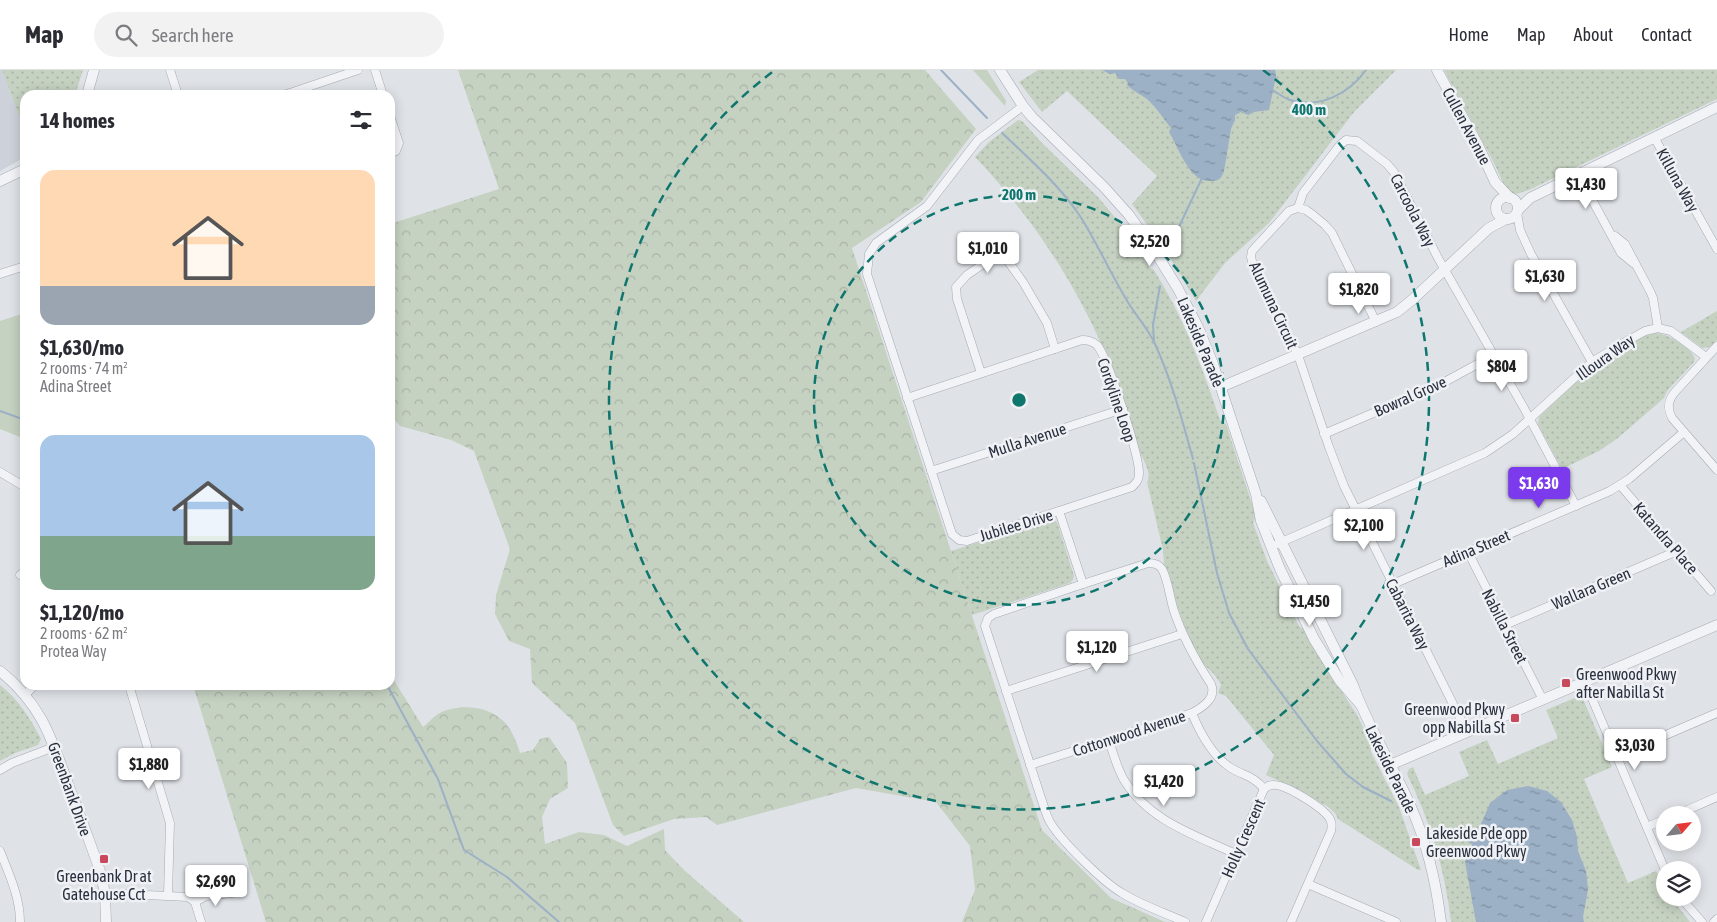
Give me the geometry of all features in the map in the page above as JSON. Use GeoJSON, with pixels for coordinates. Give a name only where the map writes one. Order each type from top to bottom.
{"type":"FeatureCollection","features":[{"type":"Feature","properties":{"kind":"street"},"geometry":{"type":"LineString","coordinates":[[88,90],[94,70]]}},
{"type":"Feature","properties":{"kind":"street"},"geometry":{"type":"LineString","coordinates":[[170,70],[176,90]]}},
{"type":"Feature","properties":{"kind":"street"},"geometry":{"type":"LineString","coordinates":[[299,90],[358,70]]}},
{"type":"Feature","properties":{"kind":"street"},"geometry":{"type":"LineString","coordinates":[[375,70],[381,90]]}},
{"type":"Feature","properties":{"kind":"street","name":"Lakeside Parade"},"geometry":{"type":"LineString","coordinates":[[1000,70],[1023,106],[1104,187],[1129,215],[1151,245],[1177,287],[1206,345],[1256,494],[1261,521],[1271,547],[1314,639],[1340,681],[1360,704]]}},
{"type":"Feature","properties":{"kind":"street","name":"Cullen Avenue"},"geometry":{"type":"LineString","coordinates":[[1437,70],[1478,145],[1495,182],[1511,198]]}},
{"type":"Feature","properties":{"kind":"street","name":"Jubilee Drive"},"geometry":{"type":"LineString","coordinates":[[1023,106],[978,140],[964,156],[932,201],[921,212],[882,238],[872,248],[866,266],[867,274],[950,530],[955,538],[967,541],[1059,511],[1083,584]]}},
{"type":"Feature","properties":{"kind":"street"},"geometry":{"type":"LineString","coordinates":[[1221,387],[1388,317],[1404,307],[1489,228],[1512,216],[1530,198],[1717,107]]}},
{"type":"Feature","properties":{"kind":"street"},"geometry":{"type":"LineString","coordinates":[[395,132],[399,145],[395,152]]}},
{"type":"Feature","properties":{"kind":"street","name":"Killuna Way"},"geometry":{"type":"LineString","coordinates":[[1654,137],[1717,250]]}},
{"type":"Feature","properties":{"kind":"street","name":"Carcoola Way"},"geometry":{"type":"LineString","coordinates":[[1298,208],[1303,193],[1340,145],[1346,140],[1357,141],[1393,169],[1445,270]]}},
{"type":"Feature","properties":{"kind":"street"},"geometry":{"type":"LineString","coordinates":[[0,182],[20,172]]}},
{"type":"Feature","properties":{"kind":"street"},"geometry":{"type":"LineString","coordinates":[[1578,174],[1613,235],[1625,244],[1633,263],[1653,298],[1658,328],[1678,335],[1706,357]]}},
{"type":"Feature","properties":{"kind":"street","name":"Cullen Avenue"},"geometry":{"type":"LineString","coordinates":[[1495,182],[1496,207]]}},
{"type":"Feature","properties":{"kind":"street"},"geometry":{"type":"LineString","coordinates":[[1489,228],[1496,207],[1503,198],[1530,198]]}},
{"type":"Feature","properties":{"kind":"street"},"geometry":{"type":"LineString","coordinates":[[1511,198],[1517,204],[1512,216]]}},
{"type":"Feature","properties":{"kind":"street"},"geometry":{"type":"LineString","coordinates":[[1496,207],[1500,217],[1512,216]]}},
{"type":"Feature","properties":{"kind":"street"},"geometry":{"type":"LineString","coordinates":[[1298,208],[1306,210],[1313,215],[1332,233],[1376,322]]}},
{"type":"Feature","properties":{"kind":"street","name":"Alumuna Circuit"},"geometry":{"type":"LineString","coordinates":[[1298,208],[1286,214],[1255,248],[1251,257],[1253,265],[1298,355]]}},
{"type":"Feature","properties":{"kind":"street"},"geometry":{"type":"LineString","coordinates":[[1512,216],[1531,254],[1592,362]]}},
{"type":"Feature","properties":{"kind":"street"},"geometry":{"type":"LineString","coordinates":[[981,373],[957,299],[956,287],[966,275],[995,256],[1008,260],[1023,282],[1047,322],[1055,349]]}},
{"type":"Feature","properties":{"kind":"street"},"geometry":{"type":"LineString","coordinates":[[0,274],[20,268]]}},
{"type":"Feature","properties":{"kind":"street"},"geometry":{"type":"LineString","coordinates":[[1445,270],[1530,419],[1576,506]]}},
{"type":"Feature","properties":{"kind":"street","name":"Illoura Way"},"geometry":{"type":"LineString","coordinates":[[1271,547],[1485,454],[1508,438],[1592,362],[1634,336],[1658,328]]}},
{"type":"Feature","properties":{"kind":"street","name":"Cordyline Loop"},"geometry":{"type":"LineString","coordinates":[[907,398],[1082,340],[1096,344],[1108,368],[1123,409],[1139,471],[1138,480],[1136,484],[1127,489],[1059,511]]}},
{"type":"Feature","properties":{"kind":"street"},"geometry":{"type":"LineString","coordinates":[[1717,346],[1674,393],[1668,407],[1672,418],[1717,470]]}},
{"type":"Feature","properties":{"kind":"street","name":"Cabarita Way"},"geometry":{"type":"LineString","coordinates":[[1298,355],[1338,472],[1467,732]]}},
{"type":"Feature","properties":{"kind":"street","name":"Bowral Grove"},"geometry":{"type":"LineString","coordinates":[[1324,434],[1434,387],[1494,355]]}},
{"type":"Feature","properties":{"kind":"street","name":"Mulla Avenue"},"geometry":{"type":"LineString","coordinates":[[931,471],[1123,409]]}},
{"type":"Feature","properties":{"kind":"street","name":"Adina Street"},"geometry":{"type":"LineString","coordinates":[[1393,584],[1576,506],[1620,485],[1684,432]]}},
{"type":"Feature","properties":{"kind":"street"},"geometry":{"type":"LineString","coordinates":[[1710,462],[1717,456]]}},
{"type":"Feature","properties":{"kind":"street"},"geometry":{"type":"LineString","coordinates":[[0,472],[20,484]]}},
{"type":"Feature","properties":{"kind":"street","name":"Katandra Place"},"geometry":{"type":"LineString","coordinates":[[1620,485],[1711,590]]}},
{"type":"Feature","properties":{"kind":"street","name":"Lakeside Parade"},"geometry":{"type":"LineString","coordinates":[[1256,494],[1353,685],[1360,704],[1410,806],[1421,832],[1431,868],[1441,922]]}},
{"type":"Feature","properties":{"kind":"street","name":"Wallara Green"},"geometry":{"type":"LineString","coordinates":[[1505,625],[1677,551]]}},
{"type":"Feature","properties":{"kind":"street","name":"Nabilla Street"},"geometry":{"type":"LineString","coordinates":[[1468,552],[1542,700]]}},
{"type":"Feature","properties":{"kind":"street","name":"Cottonwood Avenue"},"geometry":{"type":"LineString","coordinates":[[1030,765],[1192,713],[1210,700],[1212,696],[1213,688],[1182,634],[1173,610],[1163,570],[1157,565],[1148,563],[1083,584]]}},
{"type":"Feature","properties":{"kind":"street"},"geometry":{"type":"LineString","coordinates":[[1083,584],[994,614],[988,618],[986,629],[1046,813],[1060,836],[1105,881],[1117,890],[1186,922]]}},
{"type":"Feature","properties":{"kind":"street"},"geometry":{"type":"LineString","coordinates":[[1390,765],[1717,625]]}},
{"type":"Feature","properties":{"kind":"street"},"geometry":{"type":"LineString","coordinates":[[1006,692],[1182,634]]}},
{"type":"Feature","properties":{"kind":"street","name":"Greenbank Drive"},"geometry":{"type":"LineString","coordinates":[[0,671],[20,689]]}},
{"type":"Feature","properties":{"kind":"street"},"geometry":{"type":"LineString","coordinates":[[1585,682],[1661,861]]}},
{"type":"Feature","properties":{"kind":"street","name":"Greenbank Drive"},"geometry":{"type":"LineString","coordinates":[[21,690],[44,723],[100,871],[106,893],[106,922]]}},
{"type":"Feature","properties":{"kind":"street"},"geometry":{"type":"LineString","coordinates":[[26,694],[30,690]]}},
{"type":"Feature","properties":{"kind":"street"},"geometry":{"type":"LineString","coordinates":[[130,690],[170,824],[168,895]]}},
{"type":"Feature","properties":{"kind":"street"},"geometry":{"type":"LineString","coordinates":[[1192,713],[1200,732],[1225,764],[1254,778],[1264,789]]}},
{"type":"Feature","properties":{"kind":"street"},"geometry":{"type":"LineString","coordinates":[[1617,756],[1717,713]]}},
{"type":"Feature","properties":{"kind":"street"},"geometry":{"type":"LineString","coordinates":[[1108,740],[1124,781],[1154,813],[1178,828],[1236,854]]}},
{"type":"Feature","properties":{"kind":"street"},"geometry":{"type":"LineString","coordinates":[[0,770],[54,747]]}},
{"type":"Feature","properties":{"kind":"street","name":"Holly Crescent"},"geometry":{"type":"LineString","coordinates":[[1206,922],[1264,789],[1272,785],[1300,795],[1314,804],[1330,820],[1330,831],[1291,922]]}},
{"type":"Feature","properties":{"kind":"street"},"geometry":{"type":"LineString","coordinates":[[1696,806],[1717,797]]}},
{"type":"Feature","properties":{"kind":"street"},"geometry":{"type":"LineString","coordinates":[[1647,827],[1656,824]]}},
{"type":"Feature","properties":{"kind":"street"},"geometry":{"type":"LineString","coordinates":[[0,852],[3,870],[17,898],[20,922]]}},
{"type":"Feature","properties":{"kind":"street"},"geometry":{"type":"LineString","coordinates":[[1308,884],[1396,922]]}},
{"type":"Feature","properties":{"kind":"street"},"geometry":{"type":"LineString","coordinates":[[106,893],[188,897],[195,902],[201,922]]}},
{"type":"Feature","properties":{"kind":"street"},"geometry":{"type":"LineString","coordinates":[[195,902],[206,896],[232,893]]}},
{"type":"Feature","properties":{"kind":"street"},"geometry":{"type":"LineString","coordinates":[[1688,906],[1702,922]]}},
{"type":"Feature","properties":{"kind":"street"},"geometry":{"type":"LineString","coordinates":[[1714,922],[1717,918]]}},
{"type":"Feature","properties":{"kind":"shaded area"},"geometry":{"type":"Polygon","coordinates":[[[0,70],[2,70],[20,119],[20,160],[0,171],[0,70]]]}},
{"type":"Feature","properties":{"kind":"green space"},"geometry":{"type":"Polygon","coordinates":[[[2,70],[83,70],[77,90],[20,90],[20,119],[2,70]]]}},
{"type":"Feature","properties":{"kind":"green space"},"geometry":{"type":"Polygon","coordinates":[[[458,70],[925,70],[976,129],[921,202],[852,248],[1042,830],[1111,898],[1165,922],[962,922],[975,890],[970,846],[936,802],[856,788],[717,825],[706,817],[674,819],[624,836],[613,825],[575,723],[532,683],[530,649],[509,641],[495,614],[496,595],[510,549],[474,451],[451,440],[400,426],[395,420],[395,222],[499,189],[458,70]]]}},
{"type":"Feature","properties":{"kind":"green space"},"geometry":{"type":"Polygon","coordinates":[[[973,70],[987,70],[1006,101],[1005,106],[973,70]]]}},
{"type":"Feature","properties":{"kind":"green space"},"geometry":{"type":"Polygon","coordinates":[[[1038,70],[1396,70],[1354,112],[1269,223],[1225,263],[1196,301],[1163,246],[1132,204],[1157,176],[1067,91],[1042,112],[1019,82],[1038,70]]]}},
{"type":"Feature","properties":{"kind":"green space"},"geometry":{"type":"Polygon","coordinates":[[[1444,70],[1717,70],[1717,99],[1529,190],[1516,194],[1511,193],[1505,187],[1444,70]]]}},
{"type":"Feature","properties":{"kind":"green space"},"geometry":{"type":"Polygon","coordinates":[[[1018,120],[1022,121],[1098,197],[1138,245],[1138,251],[1150,268],[1154,270],[1165,288],[1192,343],[1220,420],[1226,424],[1256,516],[1253,523],[1267,561],[1299,626],[1305,630],[1324,664],[1357,715],[1370,741],[1371,752],[1399,807],[1421,870],[1418,870],[1338,819],[1335,813],[1327,806],[1305,793],[1266,775],[1274,755],[1226,696],[1218,693],[1221,685],[1219,681],[1199,658],[1184,626],[1164,564],[1163,550],[1147,482],[1148,469],[1139,451],[1126,406],[1094,328],[1075,292],[1030,222],[975,157],[989,142],[1018,120]]]}},
{"type":"Feature","properties":{"kind":"green space"},"geometry":{"type":"Polygon","coordinates":[[[1717,311],[1717,340],[1710,347],[1702,348],[1681,332],[1717,311]]]}},
{"type":"Feature","properties":{"kind":"green space"},"geometry":{"type":"Polygon","coordinates":[[[20,315],[20,437],[0,429],[0,321],[20,315]]]}},
{"type":"Feature","properties":{"kind":"green space"},"geometry":{"type":"Polygon","coordinates":[[[1654,333],[1665,335],[1684,345],[1693,354],[1694,362],[1667,391],[1664,398],[1618,438],[1599,451],[1562,469],[1538,424],[1539,417],[1578,380],[1607,357],[1637,339],[1654,333]]]}},
{"type":"Feature","properties":{"kind":"green space"},"geometry":{"type":"Polygon","coordinates":[[[1052,519],[1057,522],[1074,576],[1073,580],[1070,583],[972,615],[951,551],[1052,519]]]}},
{"type":"Feature","properties":{"kind":"green space"},"geometry":{"type":"Polygon","coordinates":[[[395,682],[423,727],[436,715],[462,707],[479,709],[494,714],[507,725],[513,734],[520,753],[533,750],[540,739],[549,737],[567,763],[568,788],[550,799],[542,817],[545,844],[579,832],[604,835],[627,846],[664,829],[665,850],[684,870],[744,922],[266,922],[195,690],[395,690],[395,682]]]}},
{"type":"Feature","properties":{"kind":"green space"},"geometry":{"type":"Polygon","coordinates":[[[0,685],[23,710],[41,739],[38,745],[15,753],[0,761],[0,685]]]}},
{"type":"Feature","properties":{"kind":"green space"},"geometry":{"type":"Polygon","coordinates":[[[1577,697],[1583,699],[1612,767],[1584,779],[1628,883],[1656,871],[1656,906],[1677,906],[1690,922],[1451,922],[1441,864],[1423,810],[1407,774],[1409,769],[1413,767],[1425,795],[1469,776],[1459,752],[1487,740],[1498,764],[1558,738],[1546,710],[1577,697]]]}},
{"type":"Feature","properties":{"kind":"water"},"geometry":{"type":"Polygon","coordinates":[[[1102,70],[1275,70],[1276,76],[1269,110],[1253,112],[1249,115],[1243,111],[1235,115],[1224,171],[1219,179],[1210,181],[1203,180],[1190,170],[1169,132],[1171,128],[1150,102],[1129,87],[1125,79],[1119,79],[1115,73],[1110,74],[1102,70]]]}},
{"type":"Feature","properties":{"kind":"water"},"geometry":{"type":"Polygon","coordinates":[[[1528,786],[1547,791],[1561,802],[1572,820],[1577,837],[1578,851],[1586,871],[1588,889],[1583,917],[1584,922],[1476,922],[1465,862],[1490,803],[1507,790],[1528,786]]]}},
{"type":"Feature","properties":{"kind":"waterway"},"geometry":{"type":"LineString","coordinates":[[941,70],[987,118]]}},
{"type":"Feature","properties":{"kind":"waterway"},"geometry":{"type":"LineString","coordinates":[[1272,90],[1290,100],[1301,102],[1322,101],[1351,86],[1366,70]]}},
{"type":"Feature","properties":{"kind":"waterway"},"geometry":{"type":"LineString","coordinates":[[1002,133],[1044,173],[1072,205],[1086,226],[1133,311],[1152,338],[1172,386],[1193,459]]}},
{"type":"Feature","properties":{"kind":"waterway"},"geometry":{"type":"LineString","coordinates":[[1168,250],[1202,178]]}},
{"type":"Feature","properties":{"kind":"waterway"},"geometry":{"type":"LineString","coordinates":[[1154,340],[1153,325],[1160,286]]}},
{"type":"Feature","properties":{"kind":"waterway"},"geometry":{"type":"LineString","coordinates":[[0,411],[20,418]]}},
{"type":"Feature","properties":{"kind":"waterway"},"geometry":{"type":"LineString","coordinates":[[1194,463],[1217,573],[1229,613],[1248,649],[1317,741],[1346,774],[1363,787],[1391,801]]}},
{"type":"Feature","properties":{"kind":"waterway"},"geometry":{"type":"LineString","coordinates":[[390,690],[438,779],[464,850],[507,877],[559,922]]}},
{"type":"Feature","properties":{"kind":"waterway"},"geometry":{"type":"LineString","coordinates":[[1452,833],[1474,844]]}},
{"type":"Feature","properties":{"kind":"place","name":"Greenwood Pkwy after Nabilla St"},"geometry":{"type":"Point","coordinates":[1566,683]}},
{"type":"Feature","properties":{"kind":"place","name":"Greenwood Pkwy opp Nabilla St"},"geometry":{"type":"Point","coordinates":[1515,718]}},
{"type":"Feature","properties":{"kind":"place","name":"Lakeside Pde opp Greenwood Pkwy"},"geometry":{"type":"Point","coordinates":[1416,842]}},
{"type":"Feature","properties":{"kind":"place","name":"Greenbank Dr at Gatehouse Cct"},"geometry":{"type":"Point","coordinates":[104,859]}}]}
